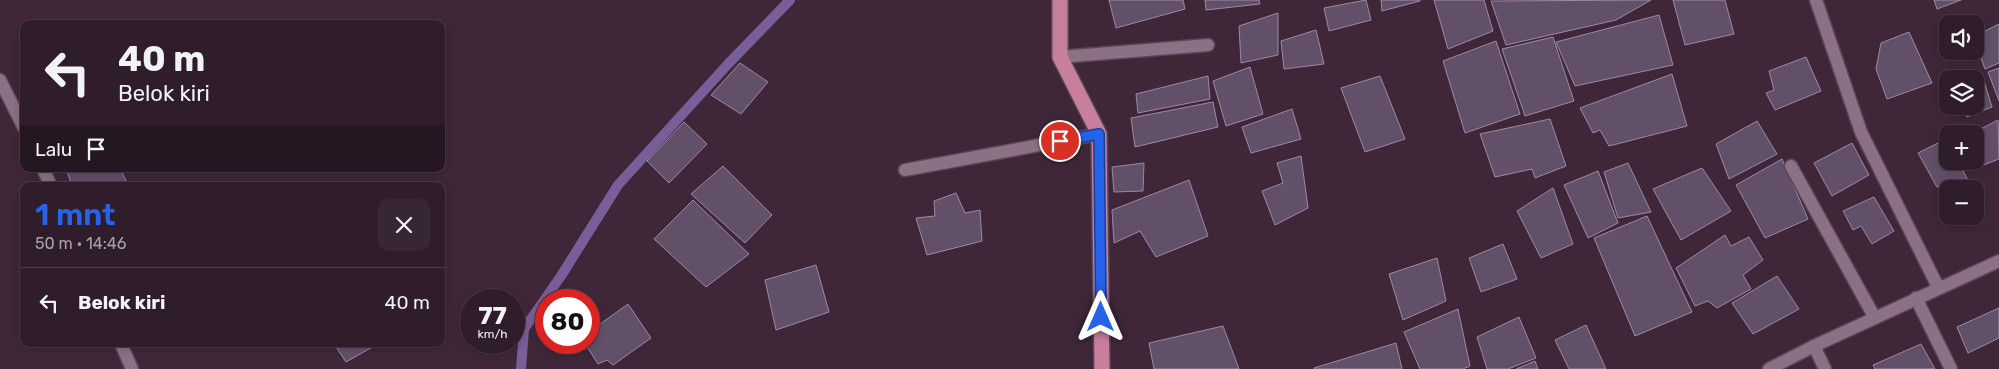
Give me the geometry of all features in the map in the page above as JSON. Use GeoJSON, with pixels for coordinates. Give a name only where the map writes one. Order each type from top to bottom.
{"type":"FeatureCollection","features":[{"type":"Feature","properties":{"kind":"highway"},"geometry":{"type":"LineString","coordinates":[[1060,0],[1060,58],[1099,134],[1102,369]]}},
{"type":"Feature","properties":{"kind":"street"},"geometry":{"type":"LineString","coordinates":[[1816,0],[1862,132],[1938,287]]}},
{"type":"Feature","properties":{"kind":"street"},"geometry":{"type":"LineString","coordinates":[[1060,58],[1208,45]]}},
{"type":"Feature","properties":{"kind":"street"},"geometry":{"type":"LineString","coordinates":[[0,80],[20,120]]}},
{"type":"Feature","properties":{"kind":"street"},"geometry":{"type":"LineString","coordinates":[[905,170],[1099,134]]}},
{"type":"Feature","properties":{"kind":"street"},"geometry":{"type":"LineString","coordinates":[[1791,166],[1875,318]]}},
{"type":"Feature","properties":{"kind":"street"},"geometry":{"type":"LineString","coordinates":[[1769,369],[1938,287],[1999,260]]}},
{"type":"Feature","properties":{"kind":"street"},"geometry":{"type":"LineString","coordinates":[[1916,298],[1951,369]]}},
{"type":"Feature","properties":{"kind":"street"},"geometry":{"type":"LineString","coordinates":[[1814,346],[1825,369]]}},
{"type":"Feature","properties":{"kind":"street"},"geometry":{"type":"LineString","coordinates":[[122,347],[132,369]]}},
{"type":"Feature","properties":{"kind":"building"},"geometry":{"type":"Polygon","coordinates":[[[1109,0],[1183,0],[1185,9],[1116,28],[1109,0]]]}},
{"type":"Feature","properties":{"kind":"building"},"geometry":{"type":"Polygon","coordinates":[[[1205,0],[1259,0],[1260,4],[1206,10],[1205,0]]]}},
{"type":"Feature","properties":{"kind":"building"},"geometry":{"type":"Polygon","coordinates":[[[1366,0],[1371,20],[1329,31],[1324,8],[1366,0]]]}},
{"type":"Feature","properties":{"kind":"building"},"geometry":{"type":"Polygon","coordinates":[[[1381,0],[1420,0],[1420,1],[1382,11],[1381,0]]]}},
{"type":"Feature","properties":{"kind":"building"},"geometry":{"type":"Polygon","coordinates":[[[1434,0],[1484,0],[1493,31],[1448,49],[1434,0]]]}},
{"type":"Feature","properties":{"kind":"building"},"geometry":{"type":"Polygon","coordinates":[[[1651,0],[1616,20],[1506,45],[1491,1],[1651,0]]]}},
{"type":"Feature","properties":{"kind":"building"},"geometry":{"type":"Polygon","coordinates":[[[1673,0],[1725,0],[1734,34],[1685,45],[1673,0]]]}},
{"type":"Feature","properties":{"kind":"building"},"geometry":{"type":"Polygon","coordinates":[[[1934,0],[1961,0],[1937,9],[1934,0]]]}},
{"type":"Feature","properties":{"kind":"building"},"geometry":{"type":"Polygon","coordinates":[[[1278,13],[1278,55],[1241,63],[1239,26],[1278,13]]]}},
{"type":"Feature","properties":{"kind":"building"},"geometry":{"type":"Polygon","coordinates":[[[1659,15],[1673,65],[1575,86],[1556,42],[1659,15]]]}},
{"type":"Feature","properties":{"kind":"building"},"geometry":{"type":"Polygon","coordinates":[[[1999,24],[1999,63],[1985,69],[1982,60],[1984,60],[1984,32],[1999,24]]]}},
{"type":"Feature","properties":{"kind":"building"},"geometry":{"type":"Polygon","coordinates":[[[1316,30],[1324,64],[1284,69],[1281,41],[1316,30]]]}},
{"type":"Feature","properties":{"kind":"building"},"geometry":{"type":"Polygon","coordinates":[[[1909,32],[1932,83],[1887,99],[1876,69],[1881,43],[1909,32]]]}},
{"type":"Feature","properties":{"kind":"building"},"geometry":{"type":"Polygon","coordinates":[[[1553,37],[1574,101],[1525,116],[1502,49],[1553,37]]]}},
{"type":"Feature","properties":{"kind":"building"},"geometry":{"type":"Polygon","coordinates":[[[1496,41],[1520,114],[1465,133],[1443,61],[1496,41]]]}},
{"type":"Feature","properties":{"kind":"building"},"geometry":{"type":"Polygon","coordinates":[[[1806,57],[1821,91],[1775,110],[1766,93],[1774,90],[1769,71],[1806,57]]]}},
{"type":"Feature","properties":{"kind":"building"},"geometry":{"type":"Polygon","coordinates":[[[740,63],[768,82],[741,114],[711,95],[740,63]]]}},
{"type":"Feature","properties":{"kind":"building"},"geometry":{"type":"Polygon","coordinates":[[[1250,67],[1263,114],[1226,126],[1213,81],[1250,67]]]}},
{"type":"Feature","properties":{"kind":"building"},"geometry":{"type":"Polygon","coordinates":[[[1999,68],[1999,101],[1988,72],[1999,68]]]}},
{"type":"Feature","properties":{"kind":"building"},"geometry":{"type":"Polygon","coordinates":[[[1672,74],[1687,126],[1609,146],[1600,130],[1593,133],[1580,108],[1672,74]]]}},
{"type":"Feature","properties":{"kind":"building"},"geometry":{"type":"Polygon","coordinates":[[[1208,76],[1210,99],[1138,113],[1136,94],[1208,76]]]}},
{"type":"Feature","properties":{"kind":"building"},"geometry":{"type":"Polygon","coordinates":[[[1380,76],[1405,139],[1365,152],[1341,88],[1380,76]]]}},
{"type":"Feature","properties":{"kind":"building"},"geometry":{"type":"Polygon","coordinates":[[[1984,81],[1992,107],[1984,110],[1984,81]]]}},
{"type":"Feature","properties":{"kind":"building"},"geometry":{"type":"Polygon","coordinates":[[[1213,102],[1218,127],[1135,147],[1131,118],[1213,102]]]}},
{"type":"Feature","properties":{"kind":"building"},"geometry":{"type":"Polygon","coordinates":[[[1292,109],[1301,139],[1251,153],[1242,127],[1292,109]]]}},
{"type":"Feature","properties":{"kind":"building"},"geometry":{"type":"Polygon","coordinates":[[[1550,119],[1566,166],[1535,178],[1532,169],[1495,177],[1480,134],[1550,119]]]}},
{"type":"Feature","properties":{"kind":"building"},"geometry":{"type":"Polygon","coordinates":[[[1998,120],[1999,159],[1984,165],[1984,127],[1998,120]]]}},
{"type":"Feature","properties":{"kind":"building"},"geometry":{"type":"Polygon","coordinates":[[[1757,121],[1777,154],[1729,179],[1716,144],[1757,121]]]}},
{"type":"Feature","properties":{"kind":"building"},"geometry":{"type":"Polygon","coordinates":[[[684,122],[707,144],[669,183],[647,161],[684,122]]]}},
{"type":"Feature","properties":{"kind":"building"},"geometry":{"type":"Polygon","coordinates":[[[1939,142],[1939,170],[1963,170],[1968,180],[1939,180],[1939,186],[1937,187],[1918,153],[1939,142]]]}},
{"type":"Feature","properties":{"kind":"building"},"geometry":{"type":"Polygon","coordinates":[[[1852,143],[1869,175],[1832,196],[1814,163],[1852,143]]]}},
{"type":"Feature","properties":{"kind":"building"},"geometry":{"type":"Polygon","coordinates":[[[1301,156],[1308,208],[1275,225],[1262,191],[1283,183],[1277,163],[1301,156]]]}},
{"type":"Feature","properties":{"kind":"building"},"geometry":{"type":"Polygon","coordinates":[[[1782,159],[1808,219],[1765,238],[1736,185],[1782,159]]]}},
{"type":"Feature","properties":{"kind":"building"},"geometry":{"type":"Polygon","coordinates":[[[1144,163],[1143,191],[1114,192],[1112,167],[1144,163]]]}},
{"type":"Feature","properties":{"kind":"building"},"geometry":{"type":"Polygon","coordinates":[[[1628,163],[1651,212],[1618,218],[1604,172],[1628,163]]]}},
{"type":"Feature","properties":{"kind":"building"},"geometry":{"type":"Polygon","coordinates":[[[723,166],[772,215],[745,243],[691,194],[723,166]]]}},
{"type":"Feature","properties":{"kind":"building"},"geometry":{"type":"Polygon","coordinates":[[[1702,168],[1731,211],[1681,240],[1653,189],[1702,168]]]}},
{"type":"Feature","properties":{"kind":"building"},"geometry":{"type":"Polygon","coordinates":[[[1598,171],[1618,223],[1588,238],[1564,185],[1598,171]]]}},
{"type":"Feature","properties":{"kind":"building"},"geometry":{"type":"Polygon","coordinates":[[[67,172],[122,172],[127,182],[71,182],[67,172]]]}},
{"type":"Feature","properties":{"kind":"building"},"geometry":{"type":"Polygon","coordinates":[[[1189,180],[1208,236],[1156,257],[1140,231],[1114,243],[1112,210],[1189,180]]]}},
{"type":"Feature","properties":{"kind":"building"},"geometry":{"type":"Polygon","coordinates":[[[1553,188],[1573,244],[1541,258],[1517,211],[1553,188]]]}},
{"type":"Feature","properties":{"kind":"building"},"geometry":{"type":"Polygon","coordinates":[[[956,193],[965,213],[980,210],[982,241],[927,255],[916,218],[935,216],[934,201],[956,193]]]}},
{"type":"Feature","properties":{"kind":"building"},"geometry":{"type":"Polygon","coordinates":[[[1874,197],[1894,231],[1872,244],[1861,226],[1853,230],[1843,211],[1874,197]]]}},
{"type":"Feature","properties":{"kind":"building"},"geometry":{"type":"Polygon","coordinates":[[[693,200],[749,254],[706,287],[654,239],[693,200]]]}},
{"type":"Feature","properties":{"kind":"building"},"geometry":{"type":"Polygon","coordinates":[[[1647,216],[1692,312],[1635,336],[1594,238],[1647,216]]]}},
{"type":"Feature","properties":{"kind":"building"},"geometry":{"type":"Polygon","coordinates":[[[1725,235],[1731,246],[1749,237],[1763,260],[1743,275],[1751,289],[1717,308],[1708,301],[1695,306],[1676,268],[1725,235]]]}},
{"type":"Feature","properties":{"kind":"building"},"geometry":{"type":"Polygon","coordinates":[[[1503,244],[1517,279],[1481,292],[1469,258],[1503,244]]]}},
{"type":"Feature","properties":{"kind":"building"},"geometry":{"type":"Polygon","coordinates":[[[1437,258],[1446,301],[1403,320],[1389,274],[1437,258]]]}},
{"type":"Feature","properties":{"kind":"building"},"geometry":{"type":"Polygon","coordinates":[[[816,265],[829,312],[776,330],[765,280],[816,265]]]}},
{"type":"Feature","properties":{"kind":"building"},"geometry":{"type":"Polygon","coordinates":[[[1777,276],[1799,309],[1753,334],[1732,303],[1777,276]]]}},
{"type":"Feature","properties":{"kind":"building"},"geometry":{"type":"Polygon","coordinates":[[[628,304],[651,338],[613,365],[607,360],[598,364],[592,354],[600,354],[600,324],[628,304]]]}},
{"type":"Feature","properties":{"kind":"building"},"geometry":{"type":"Polygon","coordinates":[[[1999,308],[1999,338],[1968,353],[1957,327],[1999,308]]]}},
{"type":"Feature","properties":{"kind":"building"},"geometry":{"type":"Polygon","coordinates":[[[1458,309],[1470,366],[1463,369],[1420,369],[1404,332],[1458,309]]]}},
{"type":"Feature","properties":{"kind":"building"},"geometry":{"type":"Polygon","coordinates":[[[1519,317],[1536,358],[1508,369],[1487,369],[1477,337],[1519,317]]]}},
{"type":"Feature","properties":{"kind":"building"},"geometry":{"type":"Polygon","coordinates":[[[1586,325],[1606,369],[1569,369],[1555,340],[1586,325]]]}},
{"type":"Feature","properties":{"kind":"building"},"geometry":{"type":"Polygon","coordinates":[[[1223,326],[1239,369],[1154,369],[1149,343],[1223,326]]]}},
{"type":"Feature","properties":{"kind":"building"},"geometry":{"type":"Polygon","coordinates":[[[1396,343],[1402,369],[1314,369],[1314,368],[1396,343]]]}},
{"type":"Feature","properties":{"kind":"building"},"geometry":{"type":"Polygon","coordinates":[[[1921,344],[1935,369],[1875,369],[1873,365],[1921,344]]]}},
{"type":"Feature","properties":{"kind":"building"},"geometry":{"type":"Polygon","coordinates":[[[336,347],[373,347],[346,362],[336,347]]]}},
{"type":"Feature","properties":{"kind":"building"},"geometry":{"type":"Polygon","coordinates":[[[1535,361],[1538,369],[1516,369],[1535,361]]]}},
{"type":"Feature","properties":{"kind":"waterway"},"geometry":{"type":"LineString","coordinates":[[521,369],[524,329],[561,276],[618,185],[728,64],[790,0]]}},
{"type":"Feature","properties":{"kind":"route"},"geometry":{"type":"LineString","coordinates":[[1060,141],[1099,134],[1101,317]]}}]}
